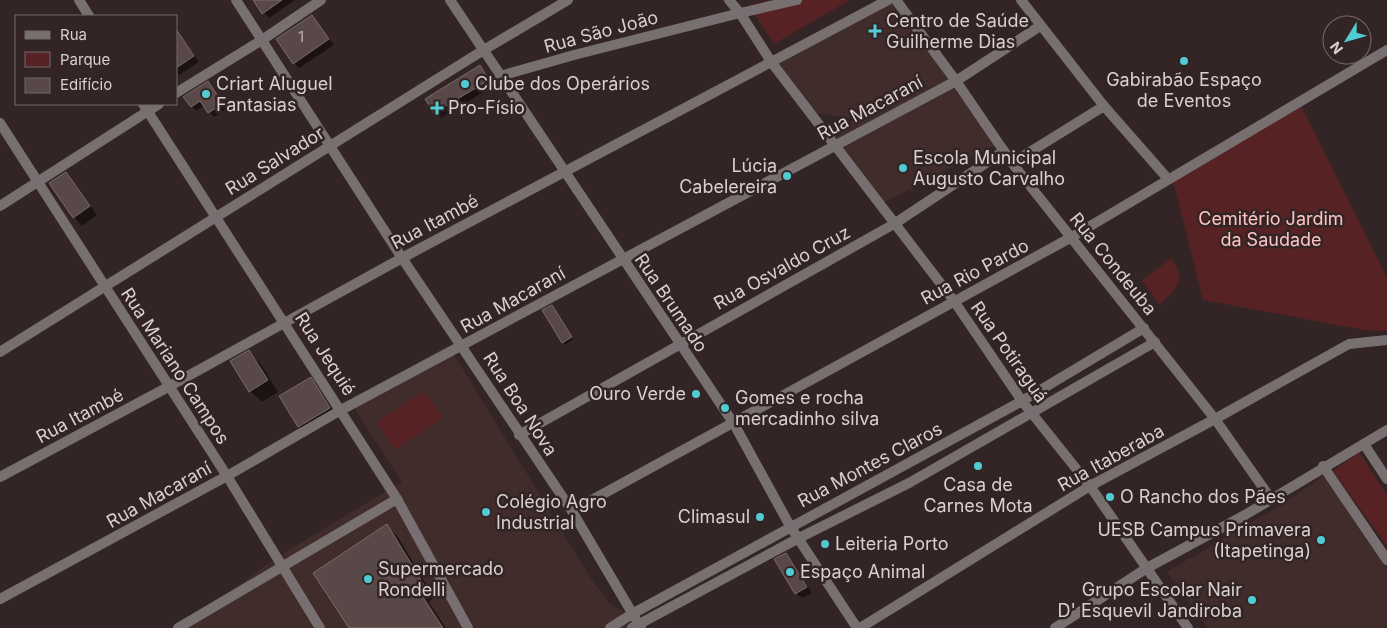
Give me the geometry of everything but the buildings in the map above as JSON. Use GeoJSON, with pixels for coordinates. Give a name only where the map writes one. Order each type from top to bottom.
{"type":"FeatureCollection","features":[{"type":"Feature","properties":{"kind":"street"},"geometry":{"type":"LineString","coordinates":[[79,0],[88,15]]}},
{"type":"Feature","properties":{"kind":"street","name":"Rua Boa Nova"},"geometry":{"type":"LineString","coordinates":[[236,0],[402,258],[572,511],[632,614],[637,627]]}},
{"type":"Feature","properties":{"kind":"street"},"geometry":{"type":"LineString","coordinates":[[178,92],[262,40],[321,0]]}},
{"type":"Feature","properties":{"kind":"street","name":"Rua Brumado"},"geometry":{"type":"LineString","coordinates":[[450,0],[563,173],[734,424],[790,526],[859,628]]}},
{"type":"Feature","properties":{"kind":"street","name":"Rua Salvador"},"geometry":{"type":"LineString","coordinates":[[0,352],[482,51],[568,0]]}},
{"type":"Feature","properties":{"kind":"street","name":"Rua Potiraguá"},"geometry":{"type":"LineString","coordinates":[[729,0],[740,13],[772,63],[954,301],[1022,401],[1090,486],[1188,628]]}},
{"type":"Feature","properties":{"kind":"street","name":"Rua São João"},"geometry":{"type":"LineString","coordinates":[[500,76],[574,55],[797,0]]}},
{"type":"Feature","properties":{"kind":"street","name":"Rua Itambé"},"geometry":{"type":"LineString","coordinates":[[0,477],[168,388],[402,258],[888,0]]}},
{"type":"Feature","properties":{"kind":"street","name":"Rua Condeuba"},"geometry":{"type":"LineString","coordinates":[[896,0],[956,81],[1012,163],[1215,419],[1271,498]]}},
{"type":"Feature","properties":{"kind":"street"},"geometry":{"type":"LineString","coordinates":[[1021,0],[1104,106],[1168,179]]}},
{"type":"Feature","properties":{"kind":"street","name":"Rua Macaraní"},"geometry":{"type":"LineString","coordinates":[[0,598],[227,476],[341,410],[956,81],[1040,26]]}},
{"type":"Feature","properties":{"kind":"street","name":"Rua Rio Pardo"},"geometry":{"type":"LineString","coordinates":[[572,511],[734,424],[1070,238],[1387,50]]}},
{"type":"Feature","properties":{"kind":"street"},"geometry":{"type":"LineString","coordinates":[[1012,163],[1104,106]]}},
{"type":"Feature","properties":{"kind":"street"},"geometry":{"type":"LineString","coordinates":[[0,206],[146,107]]}},
{"type":"Feature","properties":{"kind":"street","name":"Rua Jequié"},"geometry":{"type":"LineString","coordinates":[[146,107],[397,499],[468,628]]}},
{"type":"Feature","properties":{"kind":"street","name":"Rua Mariano Campos"},"geometry":{"type":"LineString","coordinates":[[0,123],[106,287],[168,388],[227,476],[320,628]]}},
{"type":"Feature","properties":{"kind":"street","name":"Rua Osvaldo Cruz"},"geometry":{"type":"LineString","coordinates":[[520,435],[894,224],[1004,151]]}},
{"type":"Feature","properties":{"kind":"street","name":"Rua Montes Claros"},"geometry":{"type":"LineString","coordinates":[[610,628],[790,526],[1022,401],[1144,328]]}},
{"type":"Feature","properties":{"kind":"street","name":"Rua Itaberaba"},"geometry":{"type":"LineString","coordinates":[[859,628],[1090,486],[1349,344],[1387,340]]}},
{"type":"Feature","properties":{"kind":"street","name":"Rua Montes Claros"},"geometry":{"type":"LineString","coordinates":[[637,627],[799,538],[909,483],[1155,342]]}},
{"type":"Feature","properties":{"kind":"street"},"geometry":{"type":"LineString","coordinates":[[1055,628],[1147,568],[1387,430]]}},
{"type":"Feature","properties":{"kind":"street"},"geometry":{"type":"LineString","coordinates":[[1364,444],[1387,479]]}},
{"type":"Feature","properties":{"kind":"street"},"geometry":{"type":"LineString","coordinates":[[1323,466],[1387,560]]}},
{"type":"Feature","properties":{"kind":"street"},"geometry":{"type":"LineString","coordinates":[[178,628],[397,499]]}},
{"type":"Feature","properties":{"kind":"shaded area"},"geometry":{"type":"Polygon","coordinates":[[[896,0],[1002,141],[881,204],[832,135],[855,119],[811,112],[772,63],[896,0]]]}},
{"type":"Feature","properties":{"kind":"shaded area"},"geometry":{"type":"Polygon","coordinates":[[[448,345],[594,583],[610,604],[641,621],[645,628],[172,628],[218,600],[277,557],[402,482],[351,403],[448,345]]]}},
{"type":"Feature","properties":{"kind":"shaded area"},"geometry":{"type":"Polygon","coordinates":[[[1325,475],[1387,559],[1387,626],[1383,628],[1208,628],[1167,572],[1281,505],[1325,475]]]}},
{"type":"Feature","properties":{"kind":"green space"},"geometry":{"type":"Polygon","coordinates":[[[770,0],[850,0],[774,44],[749,5],[770,0]]]}},
{"type":"Feature","properties":{"kind":"green space","name":"Cemitério Jardim da Saudade"},"geometry":{"type":"Polygon","coordinates":[[[1298,100],[1387,278],[1387,331],[1364,330],[1203,300],[1171,172],[1298,100]]]}},
{"type":"Feature","properties":{"kind":"green space"},"geometry":{"type":"Polygon","coordinates":[[[1171,258],[1178,273],[1178,284],[1160,305],[1142,281],[1171,258]]]}},
{"type":"Feature","properties":{"kind":"green space"},"geometry":{"type":"Polygon","coordinates":[[[424,391],[443,418],[395,450],[377,422],[424,391]]]}},
{"type":"Feature","properties":{"kind":"green space"},"geometry":{"type":"Polygon","coordinates":[[[1359,452],[1387,495],[1387,546],[1333,471],[1359,452]]]}},
{"type":"Feature","properties":{"kind":"place","name":"Centro de Saúde Guilherme Dias"},"geometry":{"type":"Point","coordinates":[875,31]}},
{"type":"Feature","properties":{"kind":"place","name":"Gabirabão Espaço de Eventos"},"geometry":{"type":"Point","coordinates":[1184,61]}},
{"type":"Feature","properties":{"kind":"place","name":"Clube dos Operários"},"geometry":{"type":"Point","coordinates":[465,84]}},
{"type":"Feature","properties":{"kind":"place","name":"Criart Aluguel Fantasias"},"geometry":{"type":"Point","coordinates":[206,94]}},
{"type":"Feature","properties":{"kind":"place","name":"Pro-Físio"},"geometry":{"type":"Point","coordinates":[437,108]}},
{"type":"Feature","properties":{"kind":"place","name":"Escola Municipal Augusto Carvalho"},"geometry":{"type":"Point","coordinates":[903,168]}},
{"type":"Feature","properties":{"kind":"place","name":"Lúcia Cabelereira"},"geometry":{"type":"Point","coordinates":[787,176]}},
{"type":"Feature","properties":{"kind":"place","name":"Ouro Verde"},"geometry":{"type":"Point","coordinates":[696,394]}},
{"type":"Feature","properties":{"kind":"place","name":"Gomes e rocha mercadinho silva"},"geometry":{"type":"Point","coordinates":[725,408]}},
{"type":"Feature","properties":{"kind":"place","name":"Casa de Carnes Mota"},"geometry":{"type":"Point","coordinates":[978,466]}},
{"type":"Feature","properties":{"kind":"place","name":"O Rancho dos Pães"},"geometry":{"type":"Point","coordinates":[1110,497]}},
{"type":"Feature","properties":{"kind":"place","name":"Colégio Agro Industrial"},"geometry":{"type":"Point","coordinates":[486,512]}},
{"type":"Feature","properties":{"kind":"place","name":"Climasul"},"geometry":{"type":"Point","coordinates":[760,517]}},
{"type":"Feature","properties":{"kind":"place","name":"UESB Campus Primavera (Itapetinga)"},"geometry":{"type":"Point","coordinates":[1321,540]}},
{"type":"Feature","properties":{"kind":"place","name":"Leiteria Porto"},"geometry":{"type":"Point","coordinates":[825,544]}},
{"type":"Feature","properties":{"kind":"place","name":"Espaço Animal"},"geometry":{"type":"Point","coordinates":[790,572]}},
{"type":"Feature","properties":{"kind":"place","name":"Supermercado Rondelli"},"geometry":{"type":"Point","coordinates":[368,579]}},
{"type":"Feature","properties":{"kind":"place","name":"Grupo Escolar Nair D' Esquevil Jandiroba"},"geometry":{"type":"Point","coordinates":[1252,600]}}]}
